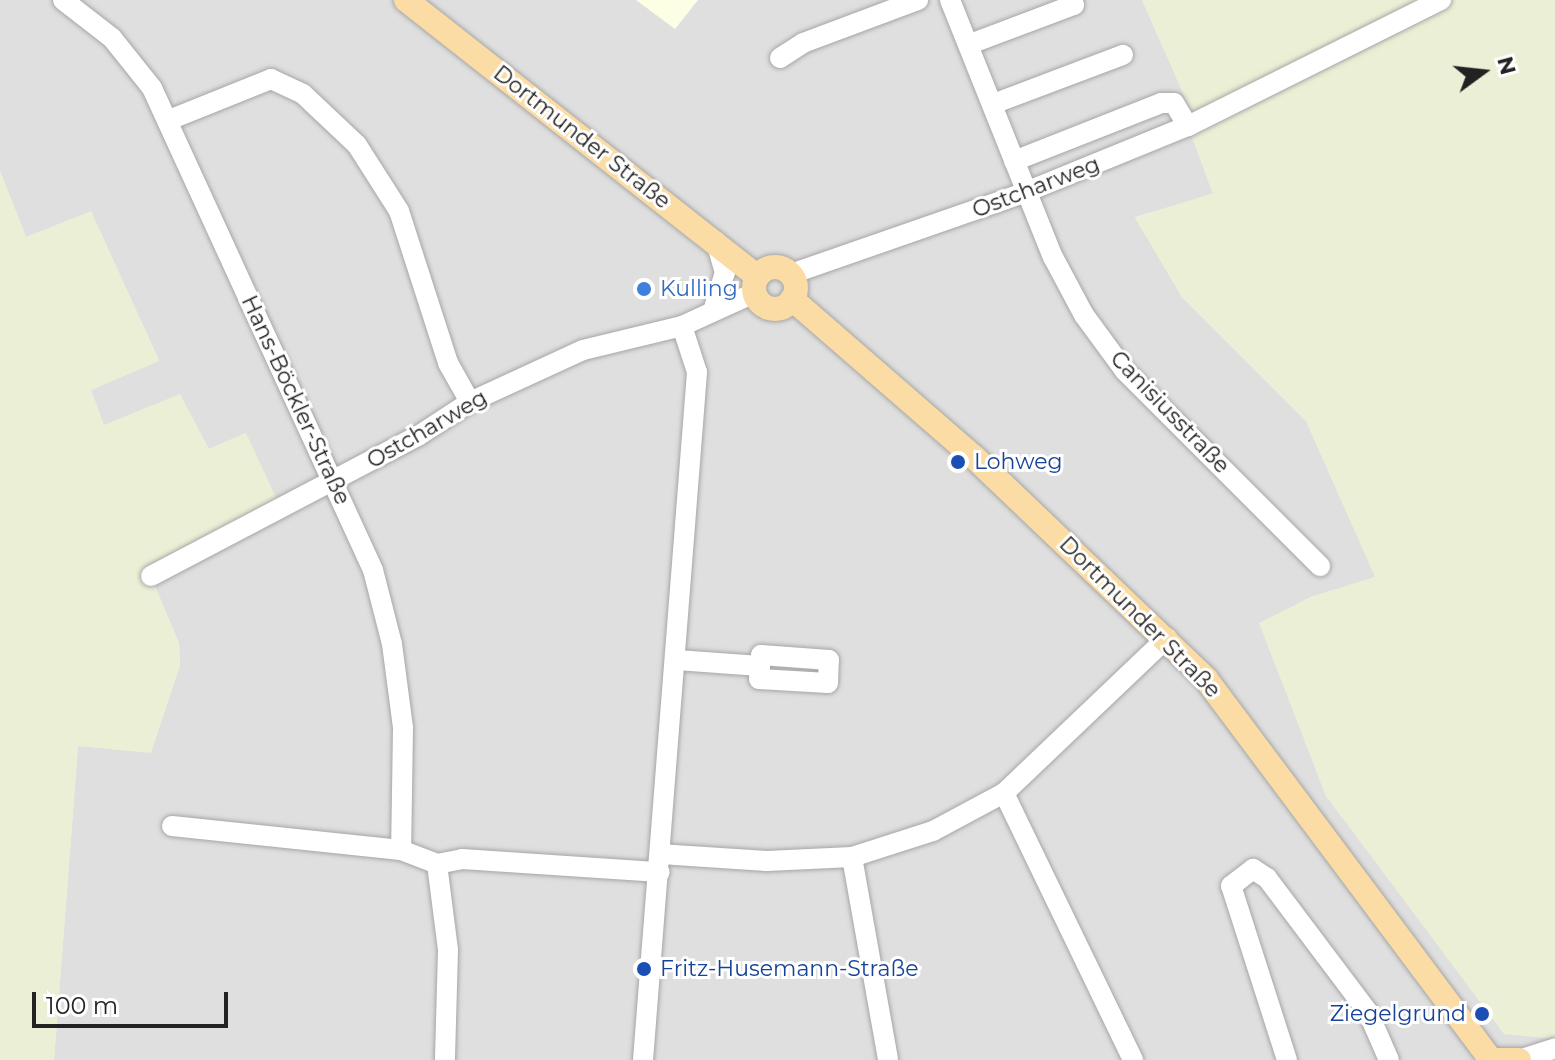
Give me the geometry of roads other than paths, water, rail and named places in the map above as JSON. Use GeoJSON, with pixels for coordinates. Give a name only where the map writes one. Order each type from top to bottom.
{"type":"FeatureCollection","features":[{"type":"Feature","properties":{"kind":"main road","name":"Dortmunder Straße"},"geometry":{"type":"LineString","coordinates":[[406,0],[716,241],[756,285],[771,309],[792,299],[975,458],[1167,638],[1251,734],[1493,1060],[1519,1060]]}},
{"type":"Feature","properties":{"kind":"main road"},"geometry":{"type":"LineString","coordinates":[[756,285],[773,267],[791,274],[792,299]]}},
{"type":"Feature","properties":{"kind":"street","name":"Hans-Böckler-Straße"},"geometry":{"type":"LineString","coordinates":[[63,0],[131,58],[169,120],[373,570],[392,644],[403,728],[401,850]]}},
{"type":"Feature","properties":{"kind":"street"},"geometry":{"type":"LineString","coordinates":[[780,58],[803,43],[918,0]]}},
{"type":"Feature","properties":{"kind":"street","name":"Canisiusstraße"},"geometry":{"type":"LineString","coordinates":[[950,0],[970,44],[1026,192],[1084,315],[1125,371],[1320,566]]}},
{"type":"Feature","properties":{"kind":"street"},"geometry":{"type":"LineString","coordinates":[[970,44],[1074,5],[1072,0]]}},
{"type":"Feature","properties":{"kind":"street","name":"Ostcharweg"},"geometry":{"type":"LineString","coordinates":[[791,274],[1026,192],[1188,126],[1441,0]]}},
{"type":"Feature","properties":{"kind":"street"},"geometry":{"type":"LineString","coordinates":[[993,104],[1123,55]]}},
{"type":"Feature","properties":{"kind":"street"},"geometry":{"type":"LineString","coordinates":[[169,120],[271,79],[303,94],[357,145],[399,211],[448,363],[470,402]]}},
{"type":"Feature","properties":{"kind":"street","name":"Ostcharweg"},"geometry":{"type":"LineString","coordinates":[[1014,161],[1161,103],[1174,103],[1188,126]]}},
{"type":"Feature","properties":{"kind":"street"},"geometry":{"type":"LineString","coordinates":[[714,308],[725,273],[716,241]]}},
{"type":"Feature","properties":{"kind":"street","name":"Ostcharweg"},"geometry":{"type":"LineString","coordinates":[[151,576],[335,481],[470,402],[583,350],[682,326],[756,285]]}},
{"type":"Feature","properties":{"kind":"street"},"geometry":{"type":"LineString","coordinates":[[643,1060],[677,660],[697,372],[682,326]]}},
{"type":"Feature","properties":{"kind":"street"},"geometry":{"type":"LineString","coordinates":[[172,826],[401,850],[437,864],[462,859],[660,863],[852,857],[933,831],[1004,793],[1167,638]]}},
{"type":"Feature","properties":{"kind":"street"},"geometry":{"type":"LineString","coordinates":[[677,660],[760,666]]}},
{"type":"Feature","properties":{"kind":"street"},"geometry":{"type":"LineString","coordinates":[[1004,793],[1133,1060]]}},
{"type":"Feature","properties":{"kind":"street"},"geometry":{"type":"LineString","coordinates":[[852,857],[888,1060]]}},
{"type":"Feature","properties":{"kind":"street"},"geometry":{"type":"LineString","coordinates":[[437,864],[448,950],[445,1060]]}},
{"type":"Feature","properties":{"kind":"street"},"geometry":{"type":"LineString","coordinates":[[1287,1060],[1231,886],[1253,869],[1267,878],[1368,1012],[1389,1060]]}},
{"type":"Feature","properties":{"kind":"street","name":"Dortmunder Straße"},"geometry":{"type":"LineString","coordinates":[[1519,1060],[1555,1048]]}},
{"type":"Feature","properties":{"kind":"street"},"geometry":{"type":"LineString","coordinates":[[1549,1060],[1555,1056]]}},
{"type":"Feature","properties":{"kind":"place","name":"Kulling"},"geometry":{"type":"Point","coordinates":[644,289]}},
{"type":"Feature","properties":{"kind":"place","name":"Lohweg"},"geometry":{"type":"Point","coordinates":[958,462]}},
{"type":"Feature","properties":{"kind":"place","name":"Fritz-Husemann-Straße"},"geometry":{"type":"Point","coordinates":[644,969]}},
{"type":"Feature","properties":{"kind":"place","name":"Ziegelgrund"},"geometry":{"type":"Point","coordinates":[1482,1014]}}]}
